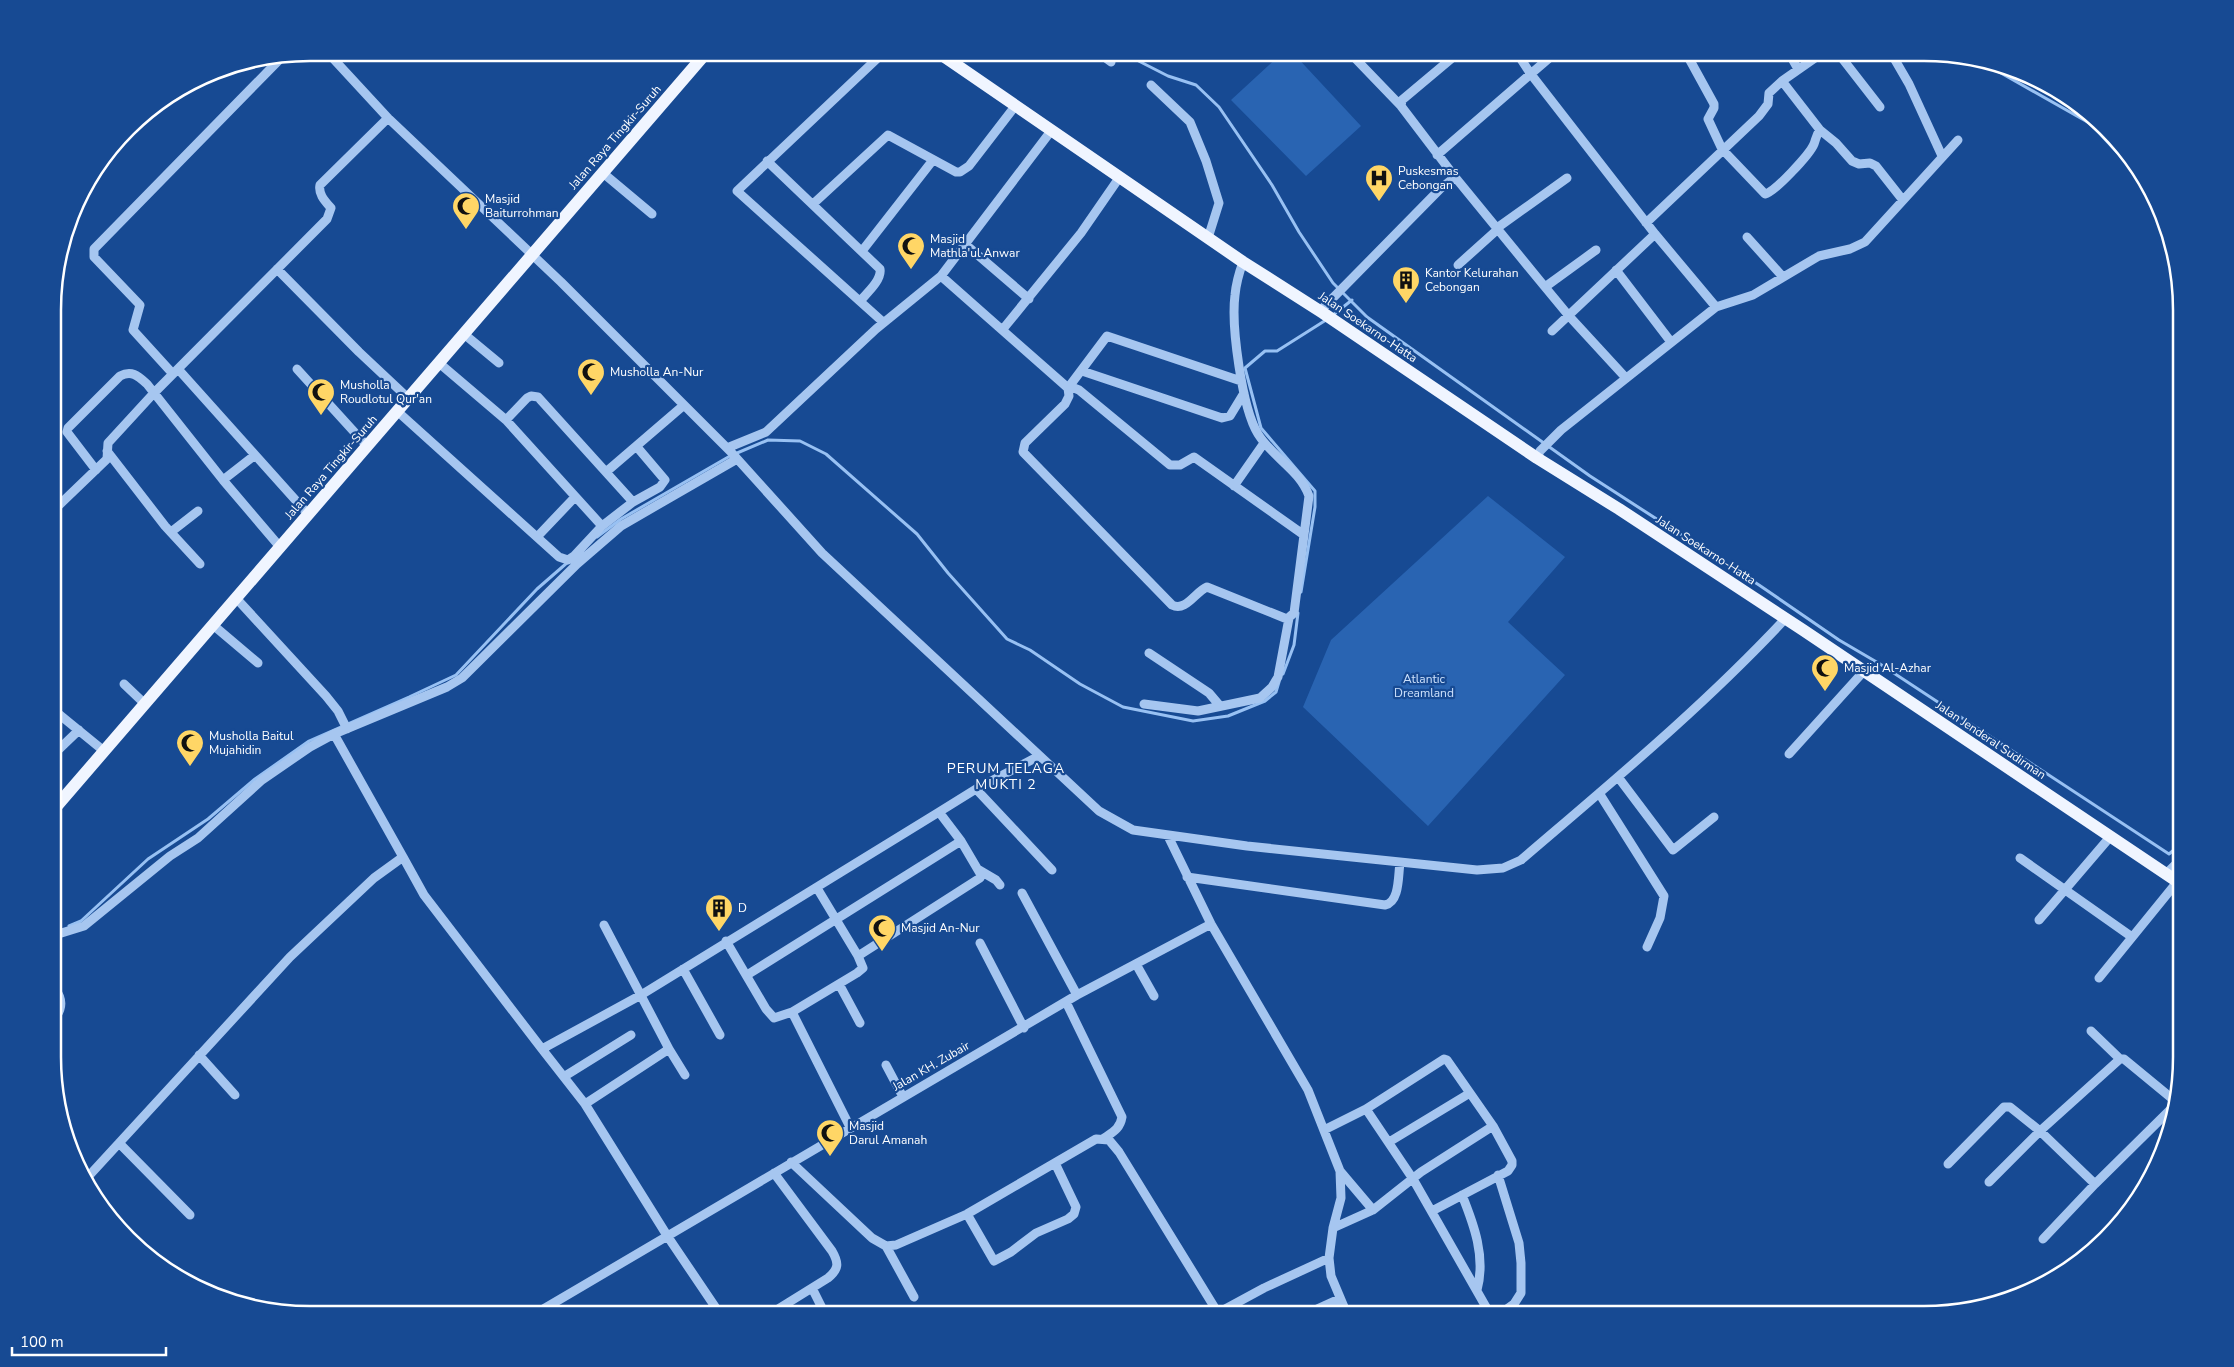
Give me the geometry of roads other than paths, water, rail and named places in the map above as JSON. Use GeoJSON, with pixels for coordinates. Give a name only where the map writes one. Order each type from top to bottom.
{"type":"FeatureCollection","features":[{"type":"Feature","properties":{"kind":"main road","name":"Jalan Raya Tingkir-Suruh"},"geometry":{"type":"LineString","coordinates":[[61,800],[698,61]]}},
{"type":"Feature","properties":{"kind":"main road","name":"Jalan Soekarno-Hatta"},"geometry":{"type":"LineString","coordinates":[[952,61],[1243,262],[1786,618]]}},
{"type":"Feature","properties":{"kind":"main road","name":"Jalan Jenderal Sudirman"},"geometry":{"type":"LineString","coordinates":[[1786,618],[2173,879]]}},
{"type":"Feature","properties":{"kind":"street"},"geometry":{"type":"LineString","coordinates":[[336,61],[388,118],[532,255],[684,404],[822,553],[1099,811],[1134,830],[1168,836],[1400,863],[1477,870],[1503,868],[1512,865],[1682,722],[1786,618]]}},
{"type":"Feature","properties":{"kind":"street"},"geometry":{"type":"LineString","coordinates":[[873,61],[738,188],[737,192],[884,322]]}},
{"type":"Feature","properties":{"kind":"street"},"geometry":{"type":"LineString","coordinates":[[1358,61],[1401,106],[1437,155],[1569,316],[1626,378]]}},
{"type":"Feature","properties":{"kind":"street"},"geometry":{"type":"LineString","coordinates":[[1401,106],[1402,100],[1448,61]]}},
{"type":"Feature","properties":{"kind":"street"},"geometry":{"type":"LineString","coordinates":[[1523,61],[1646,223],[1716,307]]}},
{"type":"Feature","properties":{"kind":"street"},"geometry":{"type":"LineString","coordinates":[[1437,155],[1544,61]]}},
{"type":"Feature","properties":{"kind":"street"},"geometry":{"type":"LineString","coordinates":[[1691,61],[1714,104],[1708,119],[1722,150],[1764,194],[1769,193],[1799,164],[1814,145],[1814,138],[1820,130]]}},
{"type":"Feature","properties":{"kind":"street"},"geometry":{"type":"LineString","coordinates":[[1794,61],[1798,69]]}},
{"type":"Feature","properties":{"kind":"street"},"geometry":{"type":"LineString","coordinates":[[1646,223],[1759,116],[1768,104],[1769,93],[1809,61]]}},
{"type":"Feature","properties":{"kind":"street"},"geometry":{"type":"LineString","coordinates":[[1845,61],[1880,107]]}},
{"type":"Feature","properties":{"kind":"street"},"geometry":{"type":"LineString","coordinates":[[1896,61],[1909,84],[1942,156]]}},
{"type":"Feature","properties":{"kind":"street"},"geometry":{"type":"LineString","coordinates":[[276,63],[92,253],[140,305],[133,330],[176,371],[308,514]]}},
{"type":"Feature","properties":{"kind":"street"},"geometry":{"type":"LineString","coordinates":[[1782,81],[1820,130],[1836,143],[1852,162],[1859,164],[1870,163],[1876,166],[1902,199]]}},
{"type":"Feature","properties":{"kind":"street"},"geometry":{"type":"LineString","coordinates":[[1151,85],[1190,122],[1206,161],[1220,203],[1208,238]]}},
{"type":"Feature","properties":{"kind":"street"},"geometry":{"type":"LineString","coordinates":[[813,204],[886,136],[892,136],[957,173],[965,170],[1016,105]]}},
{"type":"Feature","properties":{"kind":"street"},"geometry":{"type":"LineString","coordinates":[[61,503],[107,459],[108,443],[176,371],[327,219],[331,213],[330,208],[319,190],[320,185],[388,118]]}},
{"type":"Feature","properties":{"kind":"street"},"geometry":{"type":"LineString","coordinates":[[397,411],[559,557],[568,560],[602,526],[618,521],[766,432],[884,322],[941,276],[1051,131]]}},
{"type":"Feature","properties":{"kind":"street"},"geometry":{"type":"LineString","coordinates":[[1538,454],[1561,430],[1716,307],[1741,300],[1819,256],[1850,249],[1865,242],[1902,199],[1958,140]]}},
{"type":"Feature","properties":{"kind":"street"},"geometry":{"type":"LineString","coordinates":[[862,251],[933,160]]}},
{"type":"Feature","properties":{"kind":"street"},"geometry":{"type":"LineString","coordinates":[[767,161],[880,269],[880,274],[860,302]]}},
{"type":"Feature","properties":{"kind":"street"},"geometry":{"type":"LineString","coordinates":[[603,173],[652,214]]}},
{"type":"Feature","properties":{"kind":"street"},"geometry":{"type":"LineString","coordinates":[[1321,312],[1347,282],[1440,189],[1455,177]]}},
{"type":"Feature","properties":{"kind":"street"},"geometry":{"type":"LineString","coordinates":[[1003,329],[1081,232],[1119,178]]}},
{"type":"Feature","properties":{"kind":"street"},"geometry":{"type":"LineString","coordinates":[[1458,265],[1498,229],[1567,178]]}},
{"type":"Feature","properties":{"kind":"street"},"geometry":{"type":"LineString","coordinates":[[1552,331],[1655,234]]}},
{"type":"Feature","properties":{"kind":"street"},"geometry":{"type":"LineString","coordinates":[[1747,237],[1783,277]]}},
{"type":"Feature","properties":{"kind":"street"},"geometry":{"type":"LineString","coordinates":[[966,244],[1029,299]]}},
{"type":"Feature","properties":{"kind":"street"},"geometry":{"type":"LineString","coordinates":[[1545,287],[1596,250]]}},
{"type":"Feature","properties":{"kind":"street"},"geometry":{"type":"LineString","coordinates":[[1241,381],[1106,336],[1069,387],[1069,396],[1066,402],[1025,443],[1023,449],[1025,454],[1172,605],[1176,607],[1183,606],[1202,589],[1207,587],[1281,618],[1288,618],[1294,613],[1310,502],[1308,490],[1301,480],[1264,443],[1253,425],[1244,393],[1241,381],[1234,308],[1237,282],[1243,262]]}},
{"type":"Feature","properties":{"kind":"street"},"geometry":{"type":"LineString","coordinates":[[277,269],[359,352],[408,398]]}},
{"type":"Feature","properties":{"kind":"street"},"geometry":{"type":"LineString","coordinates":[[1616,270],[1671,342]]}},
{"type":"Feature","properties":{"kind":"street"},"geometry":{"type":"LineString","coordinates":[[941,276],[1069,387],[1078,390],[1170,465],[1180,465],[1194,456],[1304,535]]}},
{"type":"Feature","properties":{"kind":"street"},"geometry":{"type":"LineString","coordinates":[[464,334],[499,363]]}},
{"type":"Feature","properties":{"kind":"street"},"geometry":{"type":"LineString","coordinates":[[439,363],[506,420],[602,526]]}},
{"type":"Feature","properties":{"kind":"street"},"geometry":{"type":"LineString","coordinates":[[298,369],[367,446]]}},
{"type":"Feature","properties":{"kind":"street"},"geometry":{"type":"LineString","coordinates":[[1082,371],[1222,418],[1230,416],[1244,393]]}},
{"type":"Feature","properties":{"kind":"street"},"geometry":{"type":"LineString","coordinates":[[96,470],[67,432],[68,428],[104,390],[126,372],[137,376],[280,547]]}},
{"type":"Feature","properties":{"kind":"street"},"geometry":{"type":"LineString","coordinates":[[506,420],[527,398],[535,395],[542,400],[633,502]]}},
{"type":"Feature","properties":{"kind":"street"},"geometry":{"type":"LineString","coordinates":[[606,472],[684,404]]}},
{"type":"Feature","properties":{"kind":"street"},"geometry":{"type":"LineString","coordinates":[[1234,486],[1264,443]]}},
{"type":"Feature","properties":{"kind":"street"},"geometry":{"type":"LineString","coordinates":[[61,933],[84,926],[170,856],[198,838],[262,780],[310,747],[334,734],[345,725],[447,687],[462,678],[577,564],[618,521],[633,502],[660,487],[664,480],[638,446]]}},
{"type":"Feature","properties":{"kind":"street"},"geometry":{"type":"LineString","coordinates":[[106,451],[171,532],[200,564]]}},
{"type":"Feature","properties":{"kind":"street"},"geometry":{"type":"LineString","coordinates":[[223,480],[255,455]]}},
{"type":"Feature","properties":{"kind":"street"},"geometry":{"type":"LineString","coordinates":[[537,537],[575,497]]}},
{"type":"Feature","properties":{"kind":"street"},"geometry":{"type":"LineString","coordinates":[[171,532],[198,511]]}},
{"type":"Feature","properties":{"kind":"street"},"geometry":{"type":"LineString","coordinates":[[236,598],[326,696],[345,725]]}},
{"type":"Feature","properties":{"kind":"street"},"geometry":{"type":"LineString","coordinates":[[1144,704],[1198,711],[1260,698],[1272,687],[1278,677],[1288,618]]}},
{"type":"Feature","properties":{"kind":"street"},"geometry":{"type":"LineString","coordinates":[[213,624],[258,663]]}},
{"type":"Feature","properties":{"kind":"street"},"geometry":{"type":"LineString","coordinates":[[1149,653],[1209,693],[1220,706]]}},
{"type":"Feature","properties":{"kind":"street"},"geometry":{"type":"LineString","coordinates":[[1789,754],[1864,671]]}},
{"type":"Feature","properties":{"kind":"street"},"geometry":{"type":"LineString","coordinates":[[124,684],[145,704]]}},
{"type":"Feature","properties":{"kind":"street"},"geometry":{"type":"LineString","coordinates":[[61,716],[104,751]]}},
{"type":"Feature","properties":{"kind":"street"},"geometry":{"type":"LineString","coordinates":[[61,747],[79,730]]}},
{"type":"Feature","properties":{"kind":"street"},"geometry":{"type":"LineString","coordinates":[[334,734],[424,895],[542,1049],[565,1076],[715,1306]]}},
{"type":"Feature","properties":{"kind":"street"},"geometry":{"type":"LineString","coordinates":[[542,1049],[641,995],[976,789],[1040,756]]}},
{"type":"Feature","properties":{"kind":"street"},"geometry":{"type":"LineString","coordinates":[[1618,777],[1673,850],[1714,817]]}},
{"type":"Feature","properties":{"kind":"street"},"geometry":{"type":"LineString","coordinates":[[976,789],[1052,870]]}},
{"type":"Feature","properties":{"kind":"street"},"geometry":{"type":"LineString","coordinates":[[1599,793],[1664,896],[1660,918],[1647,946]]}},
{"type":"Feature","properties":{"kind":"street"},"geometry":{"type":"LineString","coordinates":[[858,956],[976,882],[981,876],[961,841],[939,812]]}},
{"type":"Feature","properties":{"kind":"street"},"geometry":{"type":"LineString","coordinates":[[1168,836],[1211,924],[1308,1090],[1340,1171],[1373,1210]]}},
{"type":"Feature","properties":{"kind":"street"},"geometry":{"type":"LineString","coordinates":[[2039,920],[2110,837]]}},
{"type":"Feature","properties":{"kind":"street"},"geometry":{"type":"LineString","coordinates":[[747,975],[961,841]]}},
{"type":"Feature","properties":{"kind":"street"},"geometry":{"type":"LineString","coordinates":[[91,1174],[303,944],[374,878],[403,857]]}},
{"type":"Feature","properties":{"kind":"street"},"geometry":{"type":"LineString","coordinates":[[2020,858],[2132,937]]}},
{"type":"Feature","properties":{"kind":"street"},"geometry":{"type":"LineString","coordinates":[[1187,877],[1385,905],[1392,902],[1396,895],[1400,863]]}},
{"type":"Feature","properties":{"kind":"street"},"geometry":{"type":"LineString","coordinates":[[2166,874],[2173,867]]}},
{"type":"Feature","properties":{"kind":"street"},"geometry":{"type":"LineString","coordinates":[[979,870],[996,880],[1000,885]]}},
{"type":"Feature","properties":{"kind":"street"},"geometry":{"type":"LineString","coordinates":[[726,941],[771,1016],[776,1018],[792,1012],[862,969],[863,965],[817,888]]}},
{"type":"Feature","properties":{"kind":"street"},"geometry":{"type":"LineString","coordinates":[[2099,978],[2173,890]]}},
{"type":"Feature","properties":{"kind":"street"},"geometry":{"type":"LineString","coordinates":[[1022,893],[1077,995]]}},
{"type":"Feature","properties":{"kind":"street","name":"Jalan KH. Zubair"},"geometry":{"type":"LineString","coordinates":[[548,1306],[668,1237],[903,1096],[1024,1028],[1077,995],[1211,924]]}},
{"type":"Feature","properties":{"kind":"street"},"geometry":{"type":"LineString","coordinates":[[604,925],[669,1049],[685,1075]]}},
{"type":"Feature","properties":{"kind":"street"},"geometry":{"type":"LineString","coordinates":[[980,943],[1024,1028]]}},
{"type":"Feature","properties":{"kind":"street"},"geometry":{"type":"LineString","coordinates":[[1136,964],[1154,996]]}},
{"type":"Feature","properties":{"kind":"street"},"geometry":{"type":"LineString","coordinates":[[683,969],[720,1035]]}},
{"type":"Feature","properties":{"kind":"street"},"geometry":{"type":"LineString","coordinates":[[839,984],[860,1023]]}},
{"type":"Feature","properties":{"kind":"street"},"geometry":{"type":"LineString","coordinates":[[886,1246],[896,1245],[967,1214],[1096,1140],[1103,1139],[1121,1125],[1122,1117],[1066,1002]]}},
{"type":"Feature","properties":{"kind":"street"},"geometry":{"type":"LineString","coordinates":[[792,1012],[850,1127]]}},
{"type":"Feature","properties":{"kind":"street"},"geometry":{"type":"LineString","coordinates":[[2091,1031],[2120,1059],[2124,1059],[2170,1096]]}},
{"type":"Feature","properties":{"kind":"street"},"geometry":{"type":"LineString","coordinates":[[565,1076],[631,1035]]}},
{"type":"Feature","properties":{"kind":"street"},"geometry":{"type":"LineString","coordinates":[[584,1104],[669,1049]]}},
{"type":"Feature","properties":{"kind":"street"},"geometry":{"type":"LineString","coordinates":[[199,1055],[235,1095]]}},
{"type":"Feature","properties":{"kind":"street"},"geometry":{"type":"LineString","coordinates":[[1324,1130],[1366,1108],[1444,1059],[1452,1065],[1493,1126],[1512,1161],[1512,1165],[1508,1171],[1432,1211]]}},
{"type":"Feature","properties":{"kind":"street"},"geometry":{"type":"LineString","coordinates":[[1989,1182],[2040,1131],[2120,1059]]}},
{"type":"Feature","properties":{"kind":"street"},"geometry":{"type":"LineString","coordinates":[[886,1064],[903,1096]]}},
{"type":"Feature","properties":{"kind":"street"},"geometry":{"type":"LineString","coordinates":[[1389,1142],[1470,1093]]}},
{"type":"Feature","properties":{"kind":"street"},"geometry":{"type":"LineString","coordinates":[[1948,1164],[2004,1107],[2010,1107],[2040,1131],[2095,1184]]}},
{"type":"Feature","properties":{"kind":"street"},"geometry":{"type":"LineString","coordinates":[[1366,1108],[1413,1179],[1485,1306]]}},
{"type":"Feature","properties":{"kind":"street"},"geometry":{"type":"LineString","coordinates":[[2043,1239],[2166,1114]]}},
{"type":"Feature","properties":{"kind":"street"},"geometry":{"type":"LineString","coordinates":[[1333,1228],[1373,1210],[1413,1179],[1493,1126]]}},
{"type":"Feature","properties":{"kind":"street"},"geometry":{"type":"LineString","coordinates":[[1103,1139],[1112,1143],[1119,1152],[1212,1306]]}},
{"type":"Feature","properties":{"kind":"street"},"geometry":{"type":"LineString","coordinates":[[119,1143],[190,1215]]}},
{"type":"Feature","properties":{"kind":"street"},"geometry":{"type":"LineString","coordinates":[[792,1162],[866,1232],[886,1246],[914,1297]]}},
{"type":"Feature","properties":{"kind":"street"},"geometry":{"type":"LineString","coordinates":[[967,1214],[994,1261],[1011,1252],[1036,1233],[1068,1219],[1074,1214],[1076,1207],[1055,1163]]}},
{"type":"Feature","properties":{"kind":"street"},"geometry":{"type":"LineString","coordinates":[[1340,1171],[1341,1198],[1333,1228],[1329,1258],[1331,1276],[1343,1306]]}},
{"type":"Feature","properties":{"kind":"street"},"geometry":{"type":"LineString","coordinates":[[774,1173],[837,1260],[834,1273],[783,1306]]}},
{"type":"Feature","properties":{"kind":"street"},"geometry":{"type":"LineString","coordinates":[[1498,1175],[1519,1243],[1521,1293],[1511,1306]]}},
{"type":"Feature","properties":{"kind":"street"},"geometry":{"type":"LineString","coordinates":[[1462,1195],[1472,1220],[1479,1247],[1480,1273],[1476,1290]]}},
{"type":"Feature","properties":{"kind":"street"},"geometry":{"type":"LineString","coordinates":[[1231,1306],[1264,1288],[1329,1258]]}},
{"type":"Feature","properties":{"kind":"street"},"geometry":{"type":"LineString","coordinates":[[812,1288],[821,1306]]}},
{"type":"Feature","properties":{"kind":"street"},"geometry":{"type":"LineString","coordinates":[[1324,1306],[1339,1299]]}},
{"type":"Feature","properties":{"kind":"waterway"},"geometry":{"type":"LineString","coordinates":[[1139,61],[1168,76],[1196,85],[1219,107],[1272,185],[1299,232],[1333,283],[1367,317],[1590,476],[2169,854],[2173,851]]}},
{"type":"Feature","properties":{"kind":"waterway"},"geometry":{"type":"LineString","coordinates":[[2002,73],[2085,120]]}},
{"type":"Feature","properties":{"kind":"waterway"},"geometry":{"type":"LineString","coordinates":[[1333,315],[1352,300]]}},
{"type":"Feature","properties":{"kind":"waterway"},"geometry":{"type":"LineString","coordinates":[[1301,592],[1315,507],[1315,491],[1261,428],[1245,368],[1265,351],[1277,351],[1326,320]]}},
{"type":"Feature","properties":{"kind":"waterway"},"geometry":{"type":"LineString","coordinates":[[597,537],[621,519],[730,456],[768,440],[800,441],[826,454],[917,534],[948,573],[1007,639],[1030,650],[1080,684],[1123,707],[1193,721],[1228,716],[1265,701],[1276,692],[1279,682]]}},
{"type":"Feature","properties":{"kind":"waterway"},"geometry":{"type":"LineString","coordinates":[[69,926],[81,921],[148,859],[208,819],[255,779],[309,741],[456,675],[537,589],[568,562]]}},
{"type":"Feature","properties":{"kind":"waterway"},"geometry":{"type":"LineString","coordinates":[[1283,674],[1294,645],[1298,613]]}},
{"type":"Feature","properties":{"kind":"place","name":"Puskesmas Cebongan"},"geometry":{"type":"Point","coordinates":[1379,202]}},
{"type":"Feature","properties":{"kind":"place","name":"Masjid Baiturrohman"},"geometry":{"type":"Point","coordinates":[466,230]}},
{"type":"Feature","properties":{"kind":"place","name":"Masjid Mathla'ul Anwar"},"geometry":{"type":"Point","coordinates":[911,270]}},
{"type":"Feature","properties":{"kind":"place","name":"Kantor Kelurahan Cebongan"},"geometry":{"type":"Point","coordinates":[1406,304]}},
{"type":"Feature","properties":{"kind":"place","name":"Musholla An-Nur"},"geometry":{"type":"Point","coordinates":[591,396]}},
{"type":"Feature","properties":{"kind":"place","name":"Musholla Roudlotul Qur'an"},"geometry":{"type":"Point","coordinates":[321,416]}},
{"type":"Feature","properties":{"kind":"place","name":"Masjid Al-Azhar"},"geometry":{"type":"Point","coordinates":[1825,692]}},
{"type":"Feature","properties":{"kind":"place","name":"Musholla Baitul Mujahidin"},"geometry":{"type":"Point","coordinates":[190,767]}},
{"type":"Feature","properties":{"kind":"place","name":"D"},"geometry":{"type":"Point","coordinates":[719,932]}},
{"type":"Feature","properties":{"kind":"place","name":"Masjid An-Nur"},"geometry":{"type":"Point","coordinates":[882,952]}},
{"type":"Feature","properties":{"kind":"place","name":"Masjid Darul Amanah"},"geometry":{"type":"Point","coordinates":[830,1157]}},
{"type":"Feature","properties":{"kind":"district","name":"PERUM TELAGA MUKTI 2"},"geometry":{"type":"Point","coordinates":[1006,776]}},
{"type":"Feature","properties":{"kind":"park label","name":"Atlantic Dreamland"},"geometry":{"type":"Point","coordinates":[1424,686]}}]}
